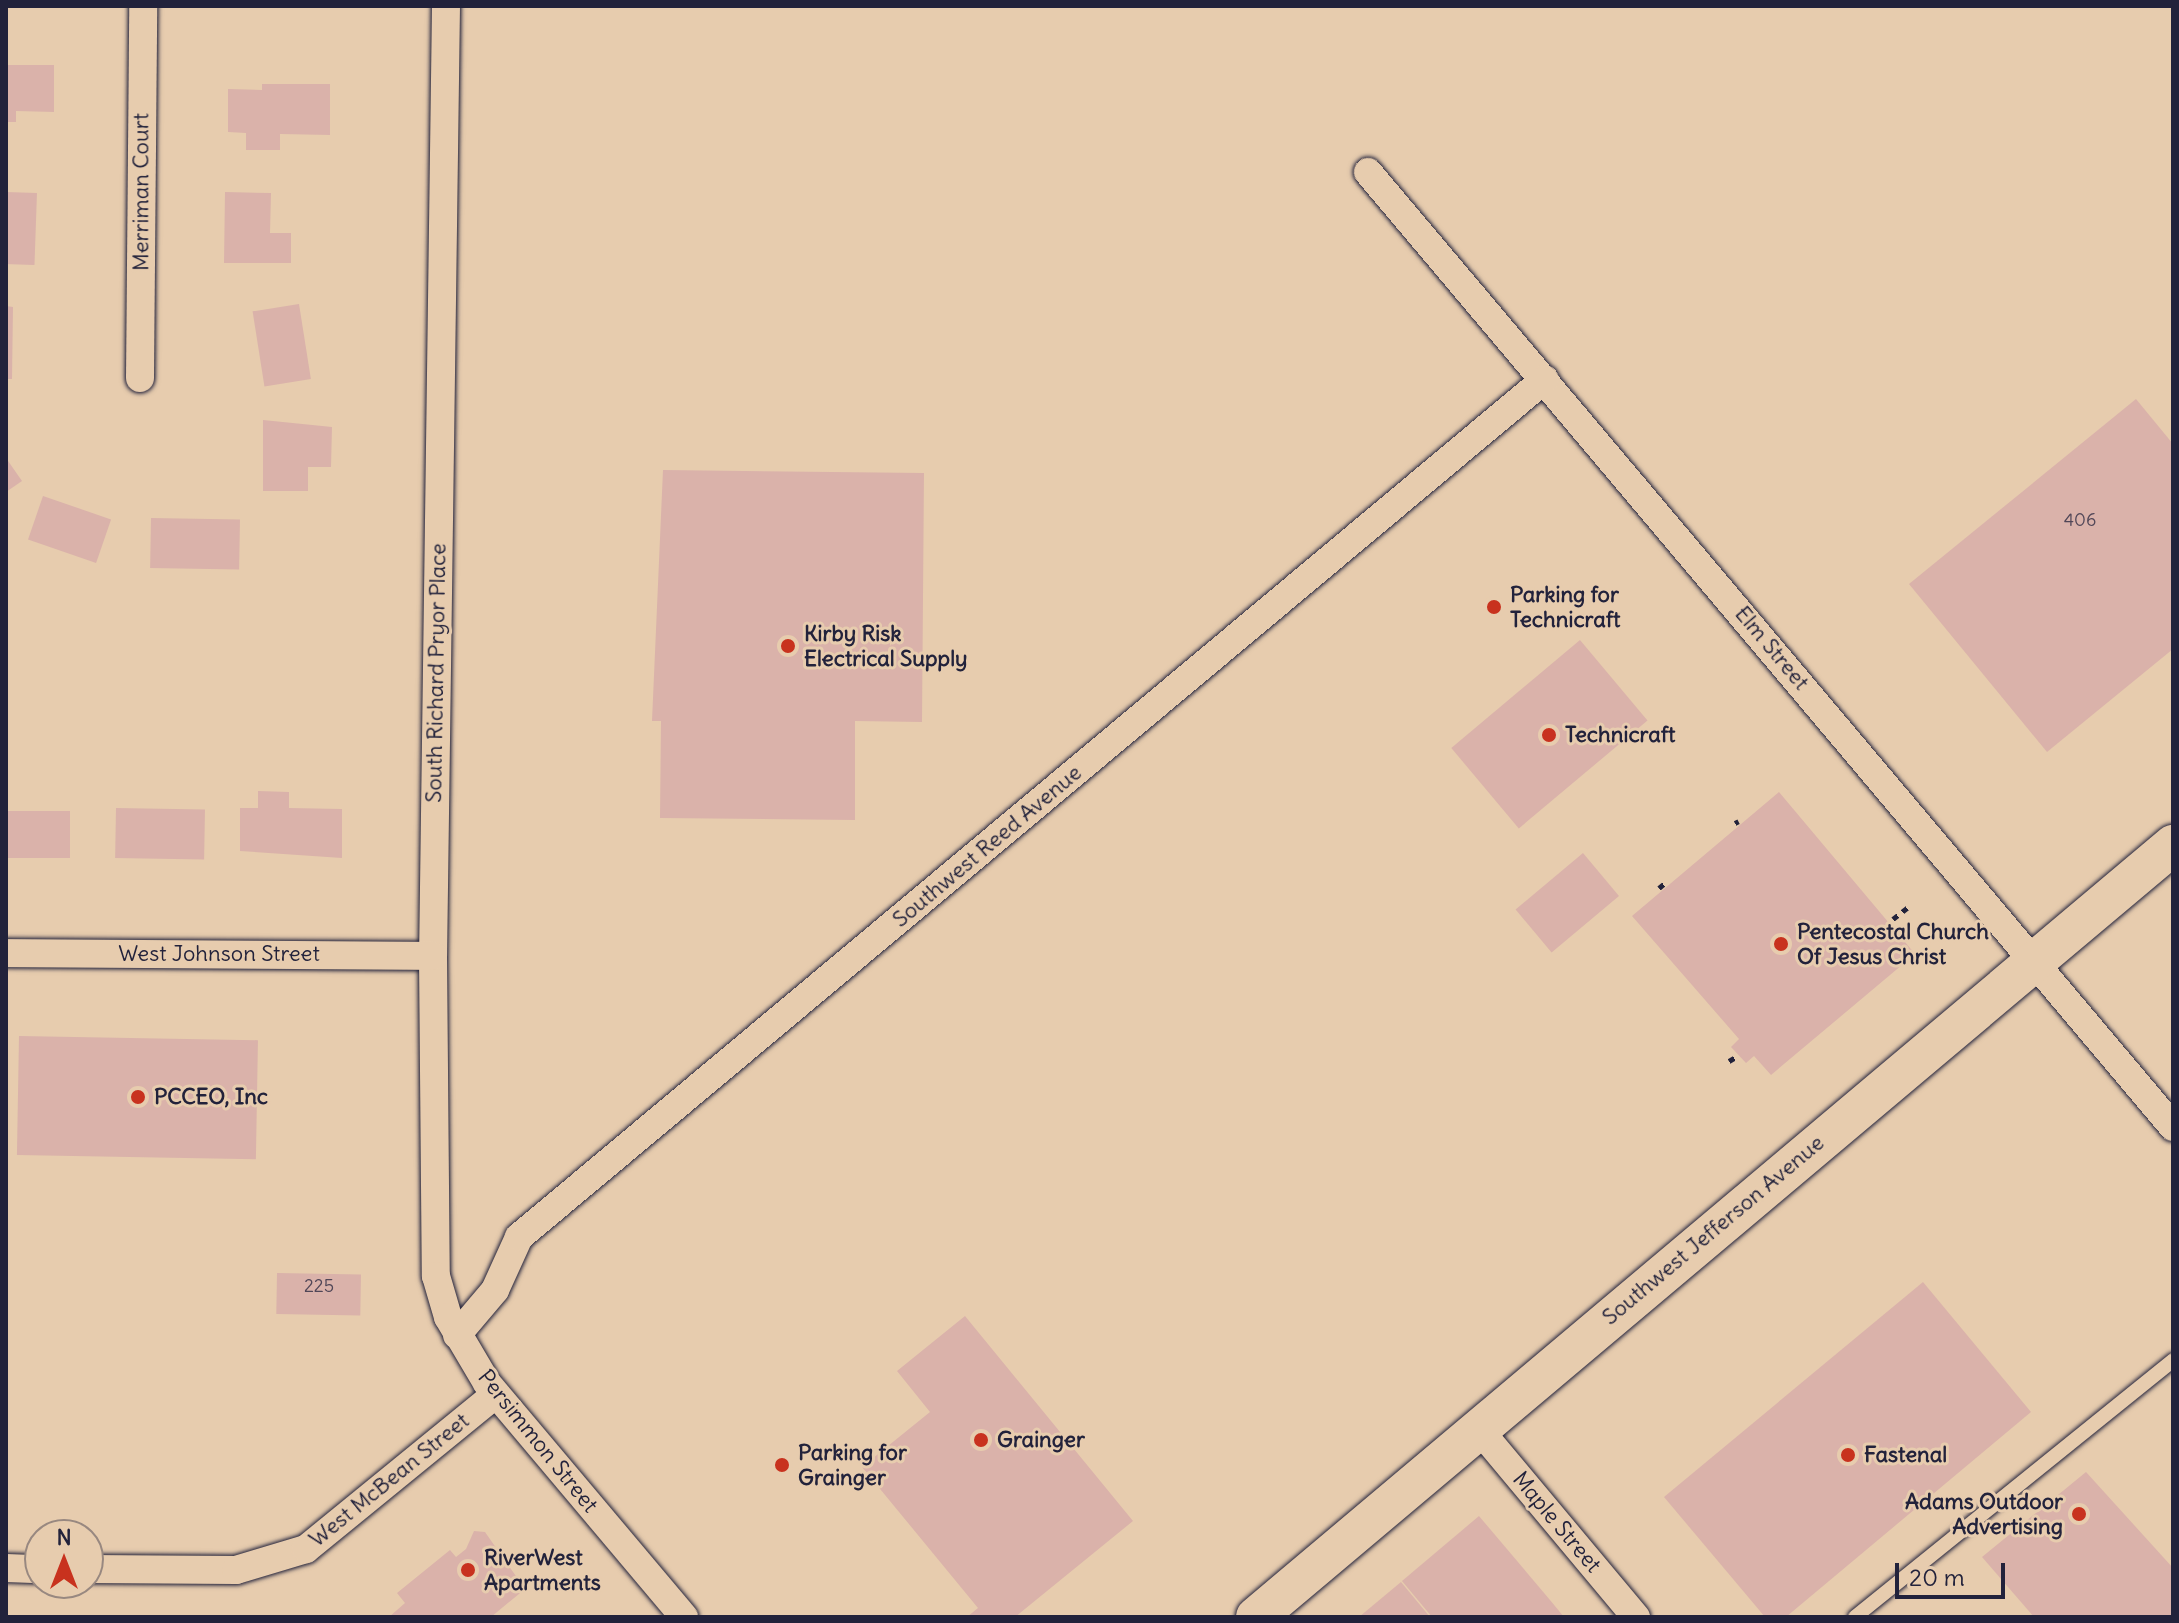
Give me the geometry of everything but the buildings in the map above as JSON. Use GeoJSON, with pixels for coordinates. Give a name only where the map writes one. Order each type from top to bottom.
{"type":"FeatureCollection","features":[{"type":"Feature","properties":{"kind":"main road","name":"Southwest Jefferson Avenue"},"geometry":{"type":"LineString","coordinates":[[1256,1617],[1477,1427],[2173,845]]}},
{"type":"Feature","properties":{"kind":"street","name":"Merriman Court"},"geometry":{"type":"LineString","coordinates":[[140,378],[143,6]]}},
{"type":"Feature","properties":{"kind":"street","name":"South Richard Pryor Place"},"geometry":{"type":"LineString","coordinates":[[446,6],[433,956],[436,1276],[457,1335]]}},
{"type":"Feature","properties":{"kind":"street","name":"Elm Street"},"geometry":{"type":"LineString","coordinates":[[1368,172],[2173,1127]]}},
{"type":"Feature","properties":{"kind":"street","name":"Southwest Reed Avenue"},"geometry":{"type":"LineString","coordinates":[[457,1335],[495,1290],[519,1237],[1545,379]]}},
{"type":"Feature","properties":{"kind":"street","name":"West Johnson Street"},"geometry":{"type":"LineString","coordinates":[[6,953],[433,956]]}},
{"type":"Feature","properties":{"kind":"street","name":"Persimmon Street"},"geometry":{"type":"LineString","coordinates":[[457,1335],[495,1395],[684,1617]]}},
{"type":"Feature","properties":{"kind":"street","name":"West McBean Street"},"geometry":{"type":"LineString","coordinates":[[104,1569],[236,1570],[306,1549],[495,1395]]}},
{"type":"Feature","properties":{"kind":"street","name":"Maple Street"},"geometry":{"type":"LineString","coordinates":[[1477,1427],[1636,1617]]}},
{"type":"Feature","properties":{"kind":"lane"},"geometry":{"type":"LineString","coordinates":[[1855,1617],[2173,1360]]}},
{"type":"Feature","properties":{"kind":"path"},"geometry":{"type":"LineString","coordinates":[[1659,888],[1665,883]]}},
{"type":"Feature","properties":{"kind":"path"},"geometry":{"type":"LineString","coordinates":[[1893,919],[1911,905]]}},
{"type":"Feature","properties":{"kind":"path"},"geometry":{"type":"LineString","coordinates":[[1729,1061],[1736,1057]]}},
{"type":"Feature","properties":{"kind":"place","name":"Parking for Technicraft"},"geometry":{"type":"Point","coordinates":[1494,607]}},
{"type":"Feature","properties":{"kind":"place","name":"Kirby Risk Electrical Supply"},"geometry":{"type":"Point","coordinates":[788,646]}},
{"type":"Feature","properties":{"kind":"place","name":"Technicraft"},"geometry":{"type":"Point","coordinates":[1549,735]}},
{"type":"Feature","properties":{"kind":"place","name":"Pentecostal Church Of Jesus Christ"},"geometry":{"type":"Point","coordinates":[1781,944]}},
{"type":"Feature","properties":{"kind":"place","name":"PCCEO, Inc"},"geometry":{"type":"Point","coordinates":[138,1097]}},
{"type":"Feature","properties":{"kind":"place","name":"Grainger"},"geometry":{"type":"Point","coordinates":[981,1440]}},
{"type":"Feature","properties":{"kind":"place","name":"Fastenal"},"geometry":{"type":"Point","coordinates":[1848,1455]}},
{"type":"Feature","properties":{"kind":"place","name":"Parking for Grainger"},"geometry":{"type":"Point","coordinates":[782,1465]}},
{"type":"Feature","properties":{"kind":"place","name":"Adams Outdoor Advertising"},"geometry":{"type":"Point","coordinates":[2079,1514]}},
{"type":"Feature","properties":{"kind":"place","name":"RiverWest Apartments"},"geometry":{"type":"Point","coordinates":[468,1570]}}]}
